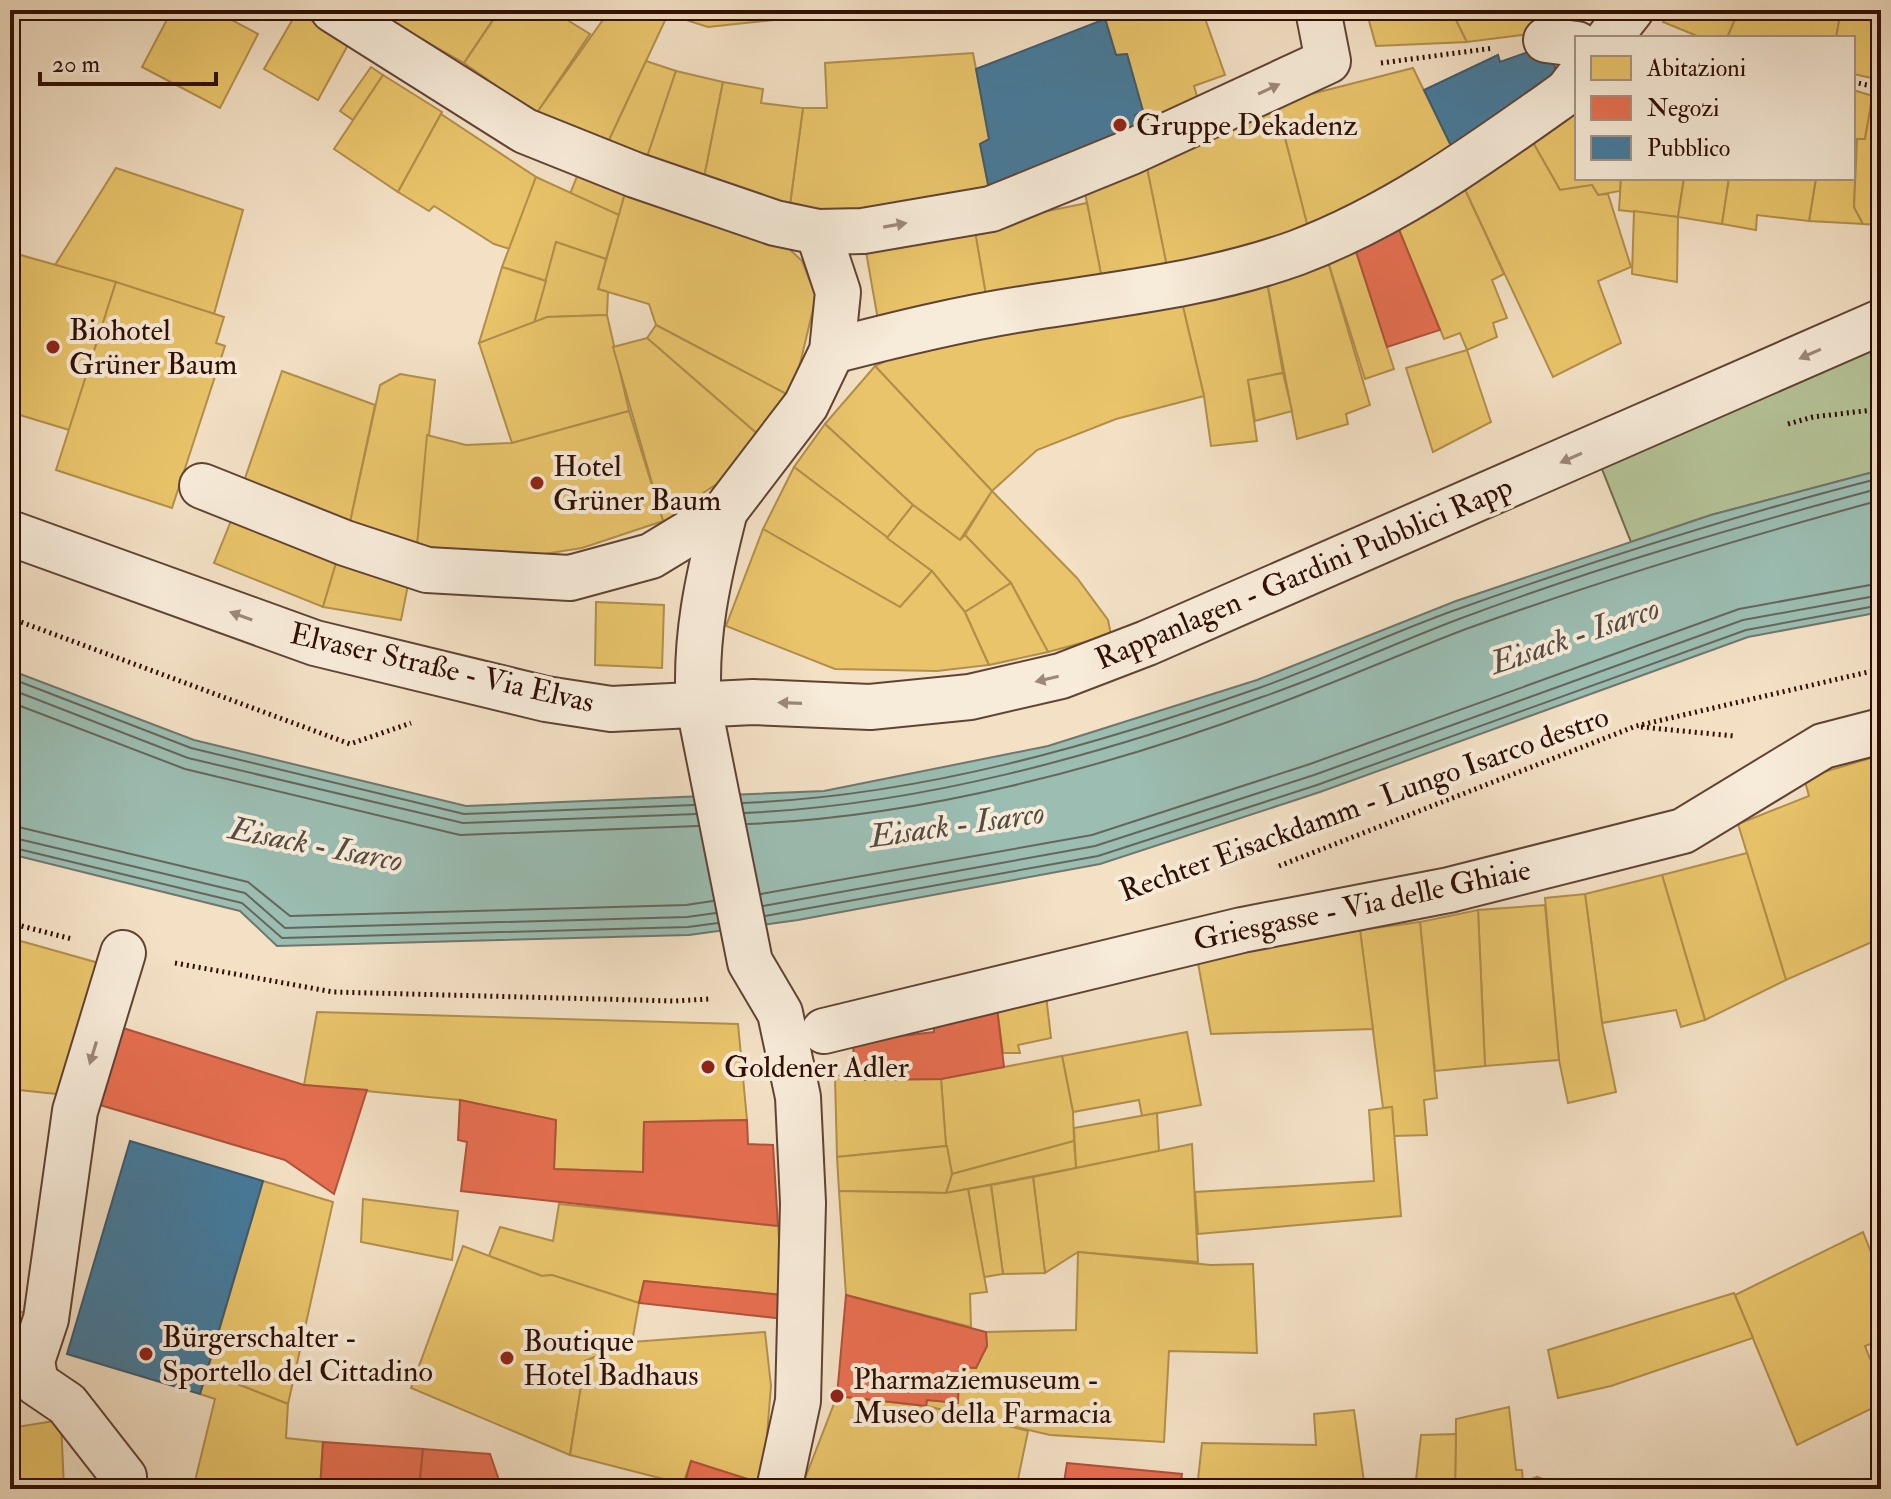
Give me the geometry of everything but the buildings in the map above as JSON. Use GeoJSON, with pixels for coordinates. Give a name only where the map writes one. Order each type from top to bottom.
{"type":"FeatureCollection","features":[{"type":"Feature","properties":{"kind":"street"},"geometry":{"type":"LineString","coordinates":[[333,10],[525,131],[775,223],[818,232],[863,231],[991,209],[1131,152],[1328,61],[1318,10]]}},
{"type":"Feature","properties":{"kind":"street"},"geometry":{"type":"LineString","coordinates":[[1611,36],[1631,10]]}},
{"type":"Feature","properties":{"kind":"street"},"geometry":{"type":"LineString","coordinates":[[832,351],[1020,309],[1167,288],[1295,253],[1388,211],[1572,86]]}},
{"type":"Feature","properties":{"kind":"street"},"geometry":{"type":"LineString","coordinates":[[202,486],[345,543],[427,570],[570,578],[651,556],[725,511],[806,405],[832,351],[838,292],[818,232]]}},
{"type":"Feature","properties":{"kind":"street","name":"Rappanlagen - Gardini Pubblici Rapp"},"geometry":{"type":"LineString","coordinates":[[699,707],[753,702],[870,707],[970,697],[1061,676],[1147,643],[1881,322]]}},
{"type":"Feature","properties":{"kind":"street"},"geometry":{"type":"LineString","coordinates":[[725,511],[704,594],[696,672],[699,707],[759,978],[780,1013],[798,1097],[803,1203],[798,1401],[779,1489]]}},
{"type":"Feature","properties":{"kind":"street","name":"Elvaser Straße - Via Elvas"},"geometry":{"type":"LineString","coordinates":[[10,533],[315,643],[546,699],[611,709],[699,707]]}},
{"type":"Feature","properties":{"kind":"street","name":"Griesgasse - Via delle Ghiaie"},"geometry":{"type":"LineString","coordinates":[[824,1031],[1242,930],[1449,890],[1683,831],[1823,746],[1881,731]]}},
{"type":"Feature","properties":{"kind":"street"},"geometry":{"type":"LineString","coordinates":[[122,1489],[124,1477],[67,1404],[36,1383],[32,1361],[46,1319],[75,1111],[123,953]]}},
{"type":"Feature","properties":{"kind":"path"},"geometry":{"type":"LineString","coordinates":[[1328,61],[1384,64],[1561,42]]}},
{"type":"Feature","properties":{"kind":"path"},"geometry":{"type":"LineString","coordinates":[[1855,82],[1881,88]]}},
{"type":"Feature","properties":{"kind":"path","name":"Rechter Eisackdamm - Lungo Isarco destro"},"geometry":{"type":"LineString","coordinates":[[1271,869],[1636,726],[1881,669]]}},
{"type":"Feature","properties":{"kind":"path"},"geometry":{"type":"LineString","coordinates":[[1636,726],[1823,746]]}},
{"type":"Feature","properties":{"kind":"path"},"geometry":{"type":"LineString","coordinates":[[10,923],[123,953],[333,992],[674,1001],[759,978]]}},
{"type":"Feature","properties":{"kind":"green space"},"geometry":{"type":"Polygon","coordinates":[[[1881,341],[1881,470],[1711,515],[1631,542],[1596,454],[1881,341]]]}},
{"type":"Feature","properties":{"kind":"water","name":"Eisack - Isarco"},"geometry":{"type":"Polygon","coordinates":[[[1881,470],[1881,612],[1748,637],[1320,792],[1100,864],[798,920],[689,935],[277,946],[240,911],[10,854],[10,670],[194,740],[466,806],[824,791],[1048,746],[1257,680],[1456,601],[1711,515],[1881,470]]]}},
{"type":"Feature","properties":{"kind":"place","name":"Gruppe Dekadenz"},"geometry":{"type":"Point","coordinates":[1120,125]}},
{"type":"Feature","properties":{"kind":"place","name":"Biohotel Grüner Baum"},"geometry":{"type":"Point","coordinates":[53,347]}},
{"type":"Feature","properties":{"kind":"place","name":"Hotel Grüner Baum"},"geometry":{"type":"Point","coordinates":[537,483]}},
{"type":"Feature","properties":{"kind":"place","name":"Goldener Adler"},"geometry":{"type":"Point","coordinates":[708,1067]}},
{"type":"Feature","properties":{"kind":"place","name":"Bürgerschalter - Sportello del Cittadino"},"geometry":{"type":"Point","coordinates":[146,1354]}},
{"type":"Feature","properties":{"kind":"place","name":"Boutique Hotel Badhaus"},"geometry":{"type":"Point","coordinates":[507,1358]}},
{"type":"Feature","properties":{"kind":"place","name":"Pharmaziemuseum - Museo della Farmacia"},"geometry":{"type":"Point","coordinates":[837,1396]}}]}
